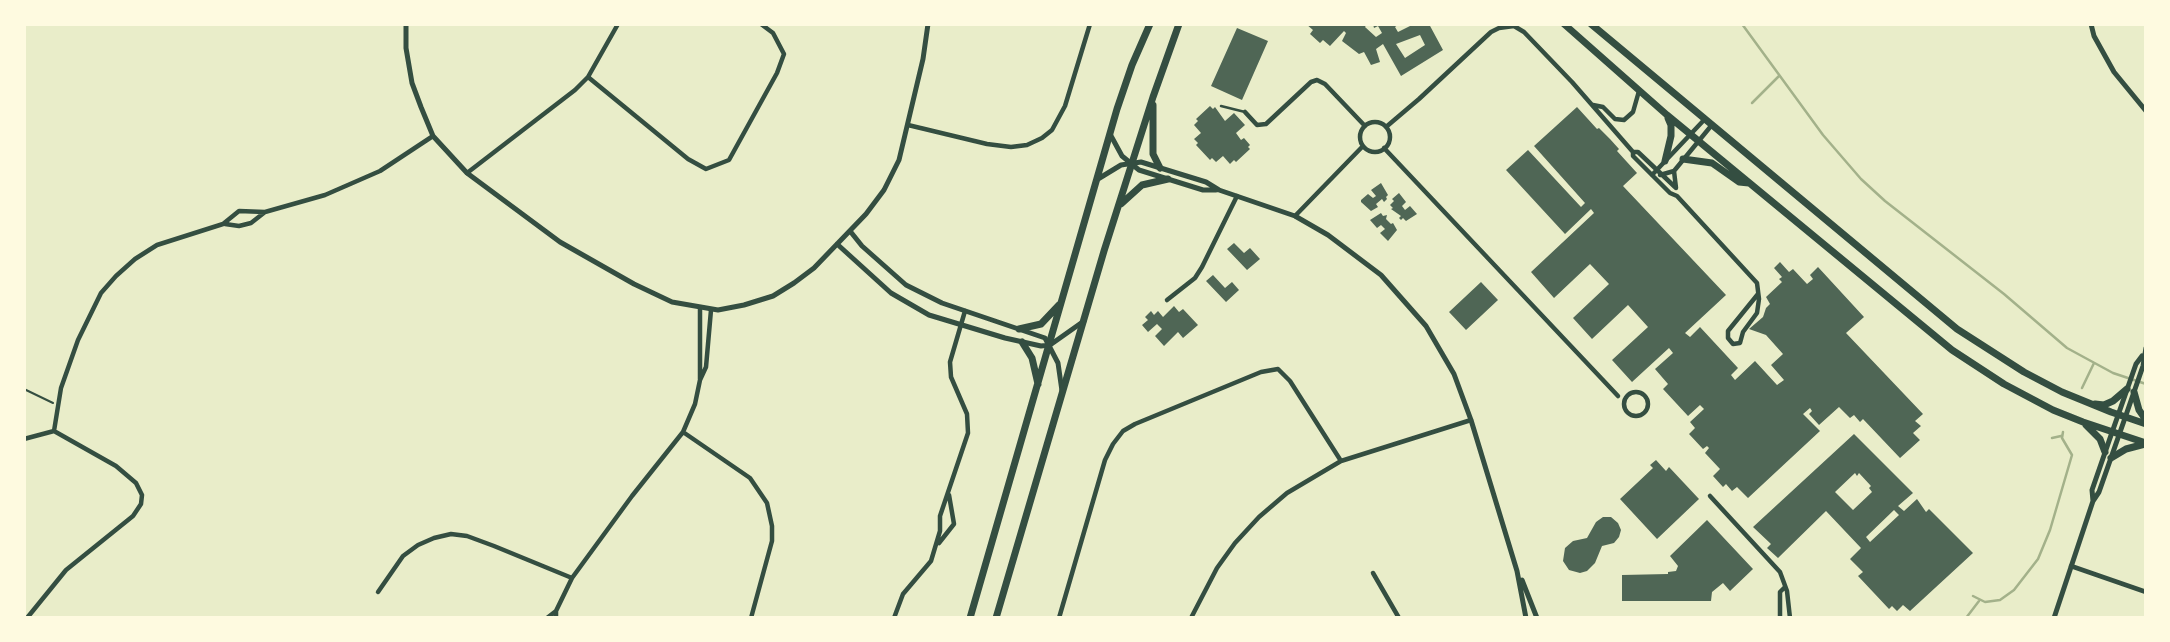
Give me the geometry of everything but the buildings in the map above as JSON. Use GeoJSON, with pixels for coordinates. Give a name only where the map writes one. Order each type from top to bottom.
{"type":"FeatureCollection","features":[{"type":"Feature","properties":{"kind":"main road"},"geometry":{"type":"LineString","coordinates":[[970,618],[1095,181],[1132,65],[1150,24]]}},
{"type":"Feature","properties":{"kind":"main road"},"geometry":{"type":"LineString","coordinates":[[996,618],[1062,391],[1153,97],[1179,24]]}},
{"type":"Feature","properties":{"kind":"main road"},"geometry":{"type":"LineString","coordinates":[[1563,24],[1639,92],[1952,350],[2018,392],[2083,422],[2146,443]]}},
{"type":"Feature","properties":{"kind":"main road"},"geometry":{"type":"LineString","coordinates":[[1591,24],[1957,330],[2024,372],[2090,404],[2122,417],[2146,422]]}},
{"type":"Feature","properties":{"kind":"main road"},"geometry":{"type":"LineString","coordinates":[[1153,97],[1153,154],[1160,168]]}},
{"type":"Feature","properties":{"kind":"main road"},"geometry":{"type":"LineString","coordinates":[[1665,161],[1671,136],[1667,115]]}},
{"type":"Feature","properties":{"kind":"main road"},"geometry":{"type":"LineString","coordinates":[[1683,159],[1712,163],[1739,182],[1750,184]]}},
{"type":"Feature","properties":{"kind":"main road"},"geometry":{"type":"LineString","coordinates":[[1120,204],[1142,186],[1168,179]]}},
{"type":"Feature","properties":{"kind":"main road"},"geometry":{"type":"LineString","coordinates":[[1019,329],[1041,324],[1062,302]]}},
{"type":"Feature","properties":{"kind":"main road"},"geometry":{"type":"LineString","coordinates":[[1022,342],[1032,358],[1038,385]]}},
{"type":"Feature","properties":{"kind":"main road"},"geometry":{"type":"LineString","coordinates":[[2090,404],[2104,405],[2130,391],[2146,422]]}},
{"type":"Feature","properties":{"kind":"main road"},"geometry":{"type":"LineString","coordinates":[[2083,422],[2100,439],[2108,455],[2146,443]]}},
{"type":"Feature","properties":{"kind":"street"},"geometry":{"type":"LineString","coordinates":[[406,24],[406,48],[412,83],[433,136],[467,173],[570,248],[672,302],[711,310],[744,305],[772,296],[804,275],[866,214],[884,190],[899,160],[923,59],[928,24]]}},
{"type":"Feature","properties":{"kind":"street"},"geometry":{"type":"LineString","coordinates":[[467,173],[575,90],[588,77],[618,24]]}},
{"type":"Feature","properties":{"kind":"street"},"geometry":{"type":"LineString","coordinates":[[588,77],[688,159],[706,169],[729,160],[778,73],[784,54],[773,33],[761,24]]}},
{"type":"Feature","properties":{"kind":"street"},"geometry":{"type":"LineString","coordinates":[[908,125],[1011,147],[1027,145],[1042,138],[1052,130],[1065,106],[1090,24]]}},
{"type":"Feature","properties":{"kind":"street"},"geometry":{"type":"LineString","coordinates":[[2091,24],[2094,36],[2114,72],[2146,111]]}},
{"type":"Feature","properties":{"kind":"street"},"geometry":{"type":"LineString","coordinates":[[1385,127],[1492,32],[1514,26],[1524,32],[1592,105],[1633,152],[1633,156],[1670,193],[1677,196],[1754,277],[1758,294],[1757,313],[1745,328],[1740,343],[1733,344],[1729,340],[1728,331],[1758,294]]}},
{"type":"Feature","properties":{"kind":"street"},"geometry":{"type":"LineString","coordinates":[[1245,112],[1257,125],[1266,124],[1311,82],[1317,80],[1325,84],[1365,126]]}},
{"type":"Feature","properties":{"kind":"street"},"geometry":{"type":"LineString","coordinates":[[1592,105],[1603,107],[1615,118],[1624,120],[1633,112],[1639,92]]}},
{"type":"Feature","properties":{"kind":"street"},"geometry":{"type":"LineString","coordinates":[[1652,175],[1704,120]]}},
{"type":"Feature","properties":{"kind":"street"},"geometry":{"type":"LineString","coordinates":[[1373,122],[1385,127],[1389,140],[1384,148],[1371,151],[1363,146],[1361,133],[1365,126],[1373,122]]}},
{"type":"Feature","properties":{"kind":"street"},"geometry":{"type":"LineString","coordinates":[[1652,175],[1662,175],[1674,170],[1711,126]]}},
{"type":"Feature","properties":{"kind":"street"},"geometry":{"type":"LineString","coordinates":[[1110,133],[1122,156],[1139,170],[1203,190],[1219,190]]}},
{"type":"Feature","properties":{"kind":"street"},"geometry":{"type":"LineString","coordinates":[[54,431],[57,405],[78,340],[102,293],[135,259],[157,245],[223,224],[239,211],[265,212],[325,195],[380,171],[433,136]]}},
{"type":"Feature","properties":{"kind":"street"},"geometry":{"type":"LineString","coordinates":[[1295,216],[1363,146]]}},
{"type":"Feature","properties":{"kind":"street"},"geometry":{"type":"LineString","coordinates":[[1384,148],[1618,397],[1627,412],[1634,416],[1642,415],[1648,409],[1644,394],[1636,391],[1618,397]]}},
{"type":"Feature","properties":{"kind":"street"},"geometry":{"type":"LineString","coordinates":[[1633,152],[1638,152],[1675,187]]}},
{"type":"Feature","properties":{"kind":"street"},"geometry":{"type":"LineString","coordinates":[[1095,181],[1121,165],[1141,163],[1206,182],[1219,190],[1295,216],[1344,246],[1390,284],[1426,326],[1454,374],[1471,420],[1517,571],[1526,618]]}},
{"type":"Feature","properties":{"kind":"street"},"geometry":{"type":"LineString","coordinates":[[1674,170],[1677,196]]}},
{"type":"Feature","properties":{"kind":"street"},"geometry":{"type":"LineString","coordinates":[[1167,300],[1195,278],[1202,268],[1237,196]]}},
{"type":"Feature","properties":{"kind":"street"},"geometry":{"type":"LineString","coordinates":[[223,224],[239,226],[251,223],[265,212]]}},
{"type":"Feature","properties":{"kind":"street"},"geometry":{"type":"LineString","coordinates":[[849,231],[906,285],[942,303],[1045,338],[1058,363],[1062,391]]}},
{"type":"Feature","properties":{"kind":"street"},"geometry":{"type":"LineString","coordinates":[[837,244],[891,293],[929,315],[1041,346],[1050,345],[1084,321]]}},
{"type":"Feature","properties":{"kind":"street"},"geometry":{"type":"LineString","coordinates":[[700,308],[700,380]]}},
{"type":"Feature","properties":{"kind":"street"},"geometry":{"type":"LineString","coordinates":[[547,618],[556,614],[572,578],[683,432],[706,367],[711,310]]}},
{"type":"Feature","properties":{"kind":"street"},"geometry":{"type":"LineString","coordinates":[[894,618],[903,594],[931,561],[940,531],[940,516],[968,433],[967,414],[951,377],[950,362],[965,311]]}},
{"type":"Feature","properties":{"kind":"street"},"geometry":{"type":"LineString","coordinates":[[2054,618],[2093,501],[2099,492],[2108,455],[2130,391],[2131,376],[2145,352]]}},
{"type":"Feature","properties":{"kind":"street"},"geometry":{"type":"LineString","coordinates":[[2130,391],[2139,378],[2145,352]]}},
{"type":"Feature","properties":{"kind":"street"},"geometry":{"type":"LineString","coordinates":[[1059,618],[1105,460],[1118,438],[1135,424],[1261,372],[1278,369],[1290,382],[1342,461]]}},
{"type":"Feature","properties":{"kind":"street"},"geometry":{"type":"LineString","coordinates":[[1624,405],[1629,394]]}},
{"type":"Feature","properties":{"kind":"street"},"geometry":{"type":"LineString","coordinates":[[1191,618],[1217,568],[1235,543],[1259,517],[1287,493],[1342,461],[1471,420]]}},
{"type":"Feature","properties":{"kind":"street"},"geometry":{"type":"LineString","coordinates":[[24,439],[54,431],[104,457],[140,488],[141,504],[123,525],[66,570],[27,618]]}},
{"type":"Feature","properties":{"kind":"street"},"geometry":{"type":"LineString","coordinates":[[683,432],[750,478],[766,503],[772,526],[772,541],[751,618]]}},
{"type":"Feature","properties":{"kind":"street"},"geometry":{"type":"LineString","coordinates":[[936,547],[954,524],[949,494]]}},
{"type":"Feature","properties":{"kind":"street"},"geometry":{"type":"LineString","coordinates":[[1710,496],[1775,565],[1787,592],[1790,618]]}},
{"type":"Feature","properties":{"kind":"street"},"geometry":{"type":"LineString","coordinates":[[377,593],[404,556],[418,545],[451,534],[467,536],[572,578]]}},
{"type":"Feature","properties":{"kind":"street"},"geometry":{"type":"LineString","coordinates":[[2071,566],[2146,592]]}},
{"type":"Feature","properties":{"kind":"street"},"geometry":{"type":"LineString","coordinates":[[1517,571],[1537,618]]}},
{"type":"Feature","properties":{"kind":"street"},"geometry":{"type":"LineString","coordinates":[[1373,573],[1399,618]]}},
{"type":"Feature","properties":{"kind":"street"},"geometry":{"type":"LineString","coordinates":[[1780,618],[1780,592],[1784,588]]}},
{"type":"Feature","properties":{"kind":"lane"},"geometry":{"type":"LineString","coordinates":[[1221,106],[1245,112]]}},
{"type":"Feature","properties":{"kind":"path"},"geometry":{"type":"LineString","coordinates":[[24,389],[57,405]]}},
{"type":"Feature","properties":{"kind":"waterway"},"geometry":{"type":"LineString","coordinates":[[1742,24],[1823,135],[1861,179],[1885,201],[2004,294],[2067,348],[2113,373],[2146,384]]}},
{"type":"Feature","properties":{"kind":"waterway"},"geometry":{"type":"LineString","coordinates":[[1752,103],[1779,76]]}},
{"type":"Feature","properties":{"kind":"waterway"},"geometry":{"type":"LineString","coordinates":[[2082,388],[2094,363]]}},
{"type":"Feature","properties":{"kind":"waterway"},"geometry":{"type":"LineString","coordinates":[[1973,596],[1985,602],[2000,600],[2014,590],[2038,559],[2050,530],[2072,455],[2062,438],[2063,432]]}},
{"type":"Feature","properties":{"kind":"waterway"},"geometry":{"type":"LineString","coordinates":[[2052,438],[2061,436]]}},
{"type":"Feature","properties":{"kind":"waterway"},"geometry":{"type":"LineString","coordinates":[[1966,618],[1979,601]]}}]}
